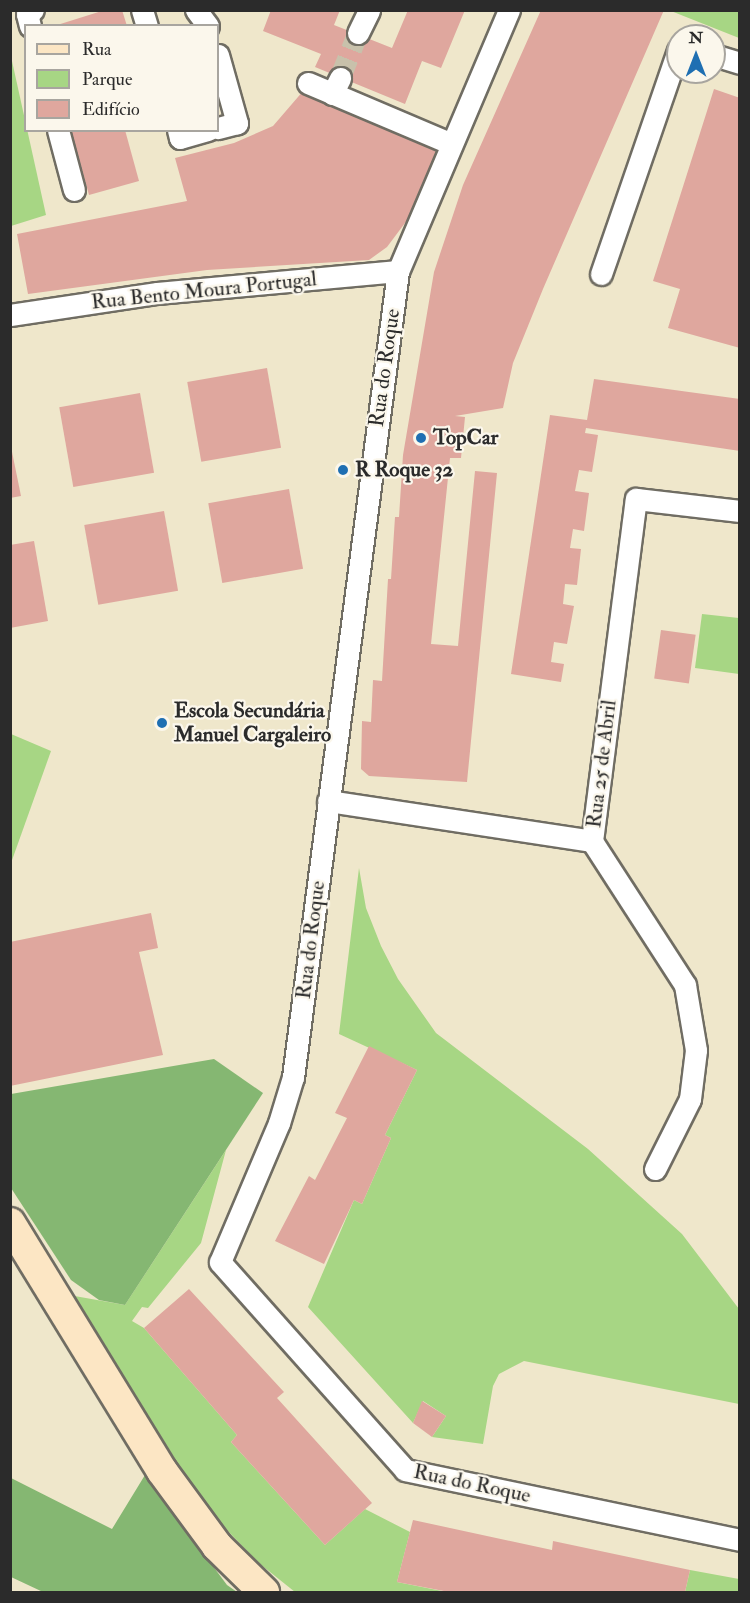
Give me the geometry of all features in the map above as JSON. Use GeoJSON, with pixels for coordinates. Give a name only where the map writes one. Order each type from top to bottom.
{"type":"FeatureCollection","features":[{"type":"Feature","properties":{"kind":"main road"},"geometry":{"type":"LineString","coordinates":[[10,1223],[162,1471],[217,1546],[264,1593]]}},
{"type":"Feature","properties":{"kind":"street"},"geometry":{"type":"LineString","coordinates":[[30,24],[27,14],[33,10]]}},
{"type":"Feature","properties":{"kind":"street"},"geometry":{"type":"LineString","coordinates":[[196,10],[206,24]]}},
{"type":"Feature","properties":{"kind":"street"},"geometry":{"type":"LineString","coordinates":[[358,33],[369,10]]}},
{"type":"Feature","properties":{"kind":"street","name":"Rua do Roque"},"geometry":{"type":"LineString","coordinates":[[509,10],[398,271],[292,1077],[279,1123],[220,1262],[405,1470],[740,1540]]}},
{"type":"Feature","properties":{"kind":"street"},"geometry":{"type":"LineString","coordinates":[[219,59],[237,123],[219,128]]}},
{"type":"Feature","properties":{"kind":"street"},"geometry":{"type":"LineString","coordinates":[[308,83],[336,86],[453,144]]}},
{"type":"Feature","properties":{"kind":"street"},"geometry":{"type":"LineString","coordinates":[[601,274],[667,84]]}},
{"type":"Feature","properties":{"kind":"street"},"geometry":{"type":"LineString","coordinates":[[59,132],[74,190]]}},
{"type":"Feature","properties":{"kind":"street"},"geometry":{"type":"LineString","coordinates":[[178,132],[180,138],[201,132]]}},
{"type":"Feature","properties":{"kind":"street","name":"Rua Bento Moura Portugal"},"geometry":{"type":"LineString","coordinates":[[10,315],[157,293],[398,271]]}},
{"type":"Feature","properties":{"kind":"street","name":"Rua 25 de Abril"},"geometry":{"type":"LineString","coordinates":[[655,1169],[690,1099],[696,1050],[685,985],[592,841],[636,499],[740,511]]}},
{"type":"Feature","properties":{"kind":"street"},"geometry":{"type":"LineString","coordinates":[[328,801],[592,841]]}},
{"type":"Feature","properties":{"kind":"green space"},"geometry":{"type":"Polygon","coordinates":[[[671,11],[739,11],[739,38],[726,33],[726,24],[704,24],[671,11]]]}},
{"type":"Feature","properties":{"kind":"green space"},"geometry":{"type":"Polygon","coordinates":[[[10,52],[24,115],[24,132],[28,132],[46,215],[10,226],[10,52]]]}},
{"type":"Feature","properties":{"kind":"green space"},"geometry":{"type":"Polygon","coordinates":[[[702,614],[739,618],[739,674],[695,668],[702,614]]]}},
{"type":"Feature","properties":{"kind":"green space"},"geometry":{"type":"Polygon","coordinates":[[[11,734],[51,751],[11,863],[11,734]]]}},
{"type":"Feature","properties":{"kind":"green space"},"geometry":{"type":"Polygon","coordinates":[[[359,868],[366,908],[381,946],[398,979],[436,1033],[588,1149],[682,1234],[739,1309],[739,1404],[524,1361],[499,1374],[493,1386],[483,1444],[432,1437],[446,1416],[423,1401],[413,1423],[308,1307],[354,1200],[362,1204],[391,1138],[385,1135],[417,1070],[339,1034],[359,868]]]}},
{"type":"Feature","properties":{"kind":"green space"},"geometry":{"type":"Polygon","coordinates":[[[214,1059],[263,1093],[125,1305],[99,1300],[71,1280],[11,1188],[11,1094],[214,1059]]]}},
{"type":"Feature","properties":{"kind":"green space"},"geometry":{"type":"Polygon","coordinates":[[[226,1150],[201,1243],[148,1308],[142,1307],[132,1321],[144,1328],[237,1435],[231,1442],[325,1545],[365,1509],[410,1532],[397,1582],[447,1592],[295,1592],[260,1564],[219,1522],[181,1469],[69,1295],[125,1305],[226,1150]]]}},
{"type":"Feature","properties":{"kind":"green space"},"geometry":{"type":"Polygon","coordinates":[[[145,1475],[227,1585],[237,1592],[43,1592],[11,1577],[11,1478],[112,1529],[145,1475]]]}},
{"type":"Feature","properties":{"kind":"green space"},"geometry":{"type":"Polygon","coordinates":[[[690,1570],[739,1579],[739,1592],[685,1592],[690,1570]]]}},
{"type":"Feature","properties":{"kind":"building"},"geometry":{"type":"Polygon","coordinates":[[[105,10],[122,10],[126,24],[60,24],[105,10]]]}},
{"type":"Feature","properties":{"kind":"building"},"geometry":{"type":"Polygon","coordinates":[[[271,10],[340,10],[334,25],[392,48],[408,10],[465,10],[441,68],[422,61],[405,104],[315,67],[321,54],[263,31],[271,10]]]}},
{"type":"Feature","properties":{"kind":"building"},"geometry":{"type":"Polygon","coordinates":[[[541,10],[664,10],[513,363],[503,408],[455,416],[465,417],[461,458],[450,458],[431,644],[458,646],[475,471],[497,473],[467,782],[369,776],[361,769],[362,721],[371,722],[373,680],[382,681],[388,579],[391,579],[395,517],[399,517],[403,455],[434,272],[463,185],[541,10]]]}},
{"type":"Feature","properties":{"kind":"building"},"geometry":{"type":"Polygon","coordinates":[[[714,89],[740,98],[740,348],[668,328],[680,289],[653,281],[714,89]]]}},
{"type":"Feature","properties":{"kind":"building"},"geometry":{"type":"Polygon","coordinates":[[[304,90],[438,145],[414,211],[387,247],[369,260],[207,270],[28,294],[17,234],[187,201],[175,158],[234,143],[273,126],[304,90]]]}},
{"type":"Feature","properties":{"kind":"building"},"geometry":{"type":"Polygon","coordinates":[[[72,132],[126,132],[139,181],[89,195],[72,132]]]}},
{"type":"Feature","properties":{"kind":"building"},"geometry":{"type":"Polygon","coordinates":[[[267,368],[281,448],[201,462],[187,382],[267,368]]]}},
{"type":"Feature","properties":{"kind":"building"},"geometry":{"type":"Polygon","coordinates":[[[594,379],[740,399],[740,451],[586,428],[585,433],[598,435],[592,472],[579,470],[575,491],[589,493],[584,531],[573,529],[570,548],[581,549],[577,585],[565,584],[563,604],[574,606],[567,644],[554,642],[551,662],[564,664],[561,682],[511,674],[550,415],[587,420],[594,379]]]}},
{"type":"Feature","properties":{"kind":"building"},"geometry":{"type":"Polygon","coordinates":[[[140,393],[154,473],[73,487],[59,407],[140,393]]]}},
{"type":"Feature","properties":{"kind":"building"},"geometry":{"type":"Polygon","coordinates":[[[10,442],[21,496],[10,498],[10,442]]]}},
{"type":"Feature","properties":{"kind":"building"},"geometry":{"type":"Polygon","coordinates":[[[289,489],[303,569],[222,583],[208,503],[289,489]]]}},
{"type":"Feature","properties":{"kind":"building"},"geometry":{"type":"Polygon","coordinates":[[[164,511],[178,591],[98,605],[84,525],[164,511]]]}},
{"type":"Feature","properties":{"kind":"building"},"geometry":{"type":"Polygon","coordinates":[[[34,541],[48,621],[10,628],[10,545],[34,541]]]}},
{"type":"Feature","properties":{"kind":"building"},"geometry":{"type":"Polygon","coordinates":[[[661,630],[696,635],[689,683],[654,679],[661,630]]]}},
{"type":"Feature","properties":{"kind":"building"},"geometry":{"type":"Polygon","coordinates":[[[151,913],[158,948],[139,952],[163,1055],[10,1086],[10,942],[151,913]]]}},
{"type":"Feature","properties":{"kind":"building"},"geometry":{"type":"Polygon","coordinates":[[[369,1046],[417,1070],[385,1135],[391,1138],[362,1204],[354,1200],[324,1264],[275,1241],[309,1176],[315,1180],[347,1118],[335,1113],[369,1046]]]}},
{"type":"Feature","properties":{"kind":"building"},"geometry":{"type":"Polygon","coordinates":[[[189,1289],[284,1392],[277,1398],[372,1503],[325,1545],[231,1442],[237,1435],[144,1328],[189,1289]]]}},
{"type":"Feature","properties":{"kind":"building"},"geometry":{"type":"Polygon","coordinates":[[[422,1401],[446,1416],[432,1437],[413,1423],[422,1401]]]}},
{"type":"Feature","properties":{"kind":"building"},"geometry":{"type":"Polygon","coordinates":[[[413,1520],[552,1550],[553,1541],[690,1570],[685,1592],[449,1592],[397,1582],[413,1520]]]}},
{"type":"Feature","properties":{"kind":"tunnel"},"geometry":{"type":"LineString","coordinates":[[340,78],[358,33]]}},
{"type":"Feature","properties":{"kind":"place","name":"TopCar"},"geometry":{"type":"Point","coordinates":[421,438]}},
{"type":"Feature","properties":{"kind":"place","name":"R Roque 32"},"geometry":{"type":"Point","coordinates":[343,470]}},
{"type":"Feature","properties":{"kind":"place","name":"Escola Secundária Manuel Cargaleiro"},"geometry":{"type":"Point","coordinates":[162,723]}}]}
